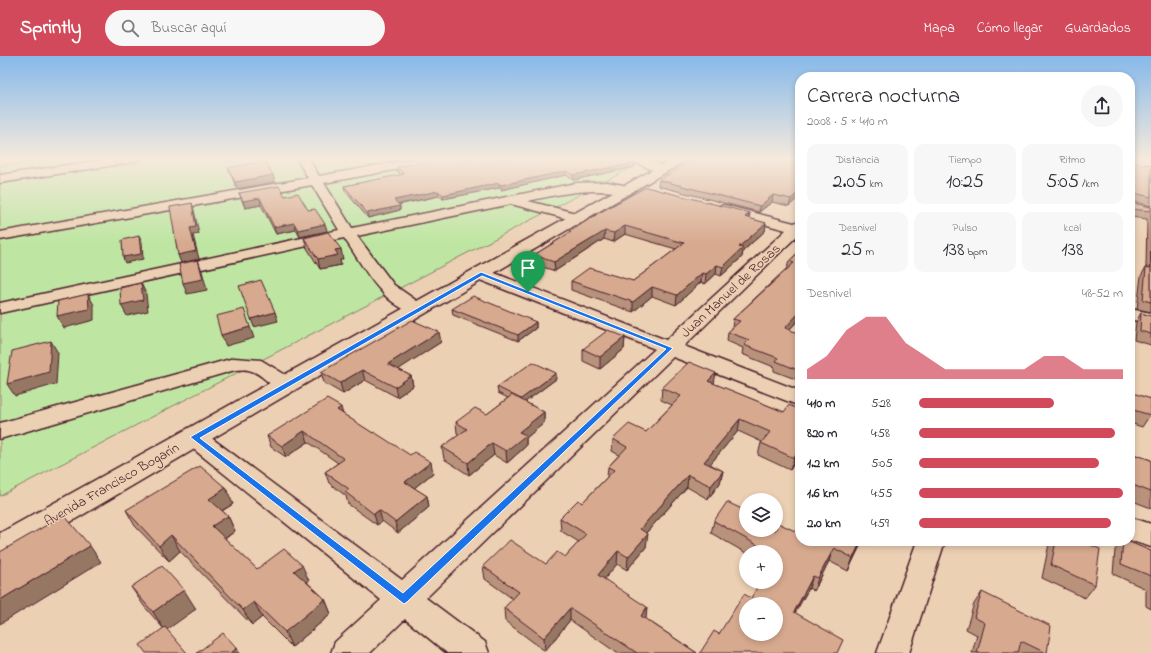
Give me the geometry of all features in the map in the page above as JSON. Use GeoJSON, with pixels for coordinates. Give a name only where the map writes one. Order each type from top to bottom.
{"type":"FeatureCollection","features":[{"type":"Feature","properties":{"kind":"street"},"geometry":{"type":"LineString","coordinates":[[0,236],[278,187]]}},
{"type":"Feature","properties":{"kind":"street"},"geometry":{"type":"LineString","coordinates":[[321,187],[348,233],[388,289],[418,310]]}},
{"type":"Feature","properties":{"kind":"street"},"geometry":{"type":"LineString","coordinates":[[0,308],[348,233],[577,187]]}},
{"type":"Feature","properties":{"kind":"street"},"geometry":{"type":"LineString","coordinates":[[616,187],[638,189]]}},
{"type":"Feature","properties":{"kind":"street","name":"Avenida Francisco Bogarín"},"geometry":{"type":"LineString","coordinates":[[0,548],[579,218],[641,187]]}},
{"type":"Feature","properties":{"kind":"street"},"geometry":{"type":"LineString","coordinates":[[510,200],[579,218]]}},
{"type":"Feature","properties":{"kind":"street"},"geometry":{"type":"LineString","coordinates":[[712,206],[795,226]]}},
{"type":"Feature","properties":{"kind":"street","name":"Juan Manuel de Rosas"},"geometry":{"type":"LineString","coordinates":[[347,653],[795,231]]}},
{"type":"Feature","properties":{"kind":"street"},"geometry":{"type":"LineString","coordinates":[[481,274],[795,397]]}},
{"type":"Feature","properties":{"kind":"street"},"geometry":{"type":"LineString","coordinates":[[1135,315],[1151,319]]}},
{"type":"Feature","properties":{"kind":"street"},"geometry":{"type":"LineString","coordinates":[[0,432],[234,364],[254,364],[286,385]]}},
{"type":"Feature","properties":{"kind":"street"},"geometry":{"type":"LineString","coordinates":[[194,437],[473,653]]}},
{"type":"Feature","properties":{"kind":"street"},"geometry":{"type":"LineString","coordinates":[[1135,530],[1151,536]]}},
{"type":"Feature","properties":{"kind":"street"},"geometry":{"type":"LineString","coordinates":[[893,653],[929,546]]}},
{"type":"Feature","properties":{"kind":"green space"},"geometry":{"type":"Polygon","coordinates":[[[0,187],[594,187],[0,496],[0,187]]]}},
{"type":"Feature","properties":{"kind":"building"},"geometry":{"type":"Polygon","coordinates":[[[280,187],[285,196],[298,193],[308,210],[315,209],[325,224],[298,230],[294,223],[274,227],[260,198],[243,201],[239,193],[280,187]]]}},
{"type":"Feature","properties":{"kind":"building"},"geometry":{"type":"Polygon","coordinates":[[[345,187],[481,187],[443,195],[438,191],[394,200],[400,206],[367,213],[345,187]]]}},
{"type":"Feature","properties":{"kind":"building"},"geometry":{"type":"Polygon","coordinates":[[[646,187],[750,213],[745,217],[766,223],[739,247],[743,248],[723,267],[717,265],[706,274],[702,273],[677,295],[652,287],[633,302],[571,281],[589,268],[633,281],[684,243],[625,226],[614,233],[605,231],[554,262],[534,255],[595,215],[646,187]]]}},
{"type":"Feature","properties":{"kind":"building"},"geometry":{"type":"Polygon","coordinates":[[[686,187],[795,187],[795,195],[791,199],[773,195],[760,206],[686,187]]]}},
{"type":"Feature","properties":{"kind":"building"},"geometry":{"type":"Polygon","coordinates":[[[1135,187],[1151,187],[1151,197],[1135,193],[1135,187]]]}},
{"type":"Feature","properties":{"kind":"building"},"geometry":{"type":"Polygon","coordinates":[[[192,203],[196,227],[190,228],[196,251],[178,255],[170,207],[192,203]]]}},
{"type":"Feature","properties":{"kind":"building"},"geometry":{"type":"Polygon","coordinates":[[[1135,203],[1151,207],[1151,211],[1135,209],[1135,203]]]}},
{"type":"Feature","properties":{"kind":"building"},"geometry":{"type":"Polygon","coordinates":[[[328,232],[341,249],[335,250],[338,255],[318,259],[304,238],[328,232]]]}},
{"type":"Feature","properties":{"kind":"building"},"geometry":{"type":"Polygon","coordinates":[[[139,236],[141,254],[123,257],[122,240],[139,236]]]}},
{"type":"Feature","properties":{"kind":"building"},"geometry":{"type":"Polygon","coordinates":[[[795,256],[795,317],[785,328],[795,332],[795,369],[776,361],[778,358],[744,345],[749,340],[728,332],[740,321],[733,319],[794,263],[789,261],[795,256]]]}},
{"type":"Feature","properties":{"kind":"building"},"geometry":{"type":"Polygon","coordinates":[[[198,260],[203,279],[183,283],[179,264],[198,260]]]}},
{"type":"Feature","properties":{"kind":"building"},"geometry":{"type":"Polygon","coordinates":[[[1151,261],[1151,302],[1143,300],[1146,267],[1150,268],[1151,261]]]}},
{"type":"Feature","properties":{"kind":"building"},"geometry":{"type":"Polygon","coordinates":[[[261,280],[275,312],[251,319],[239,286],[261,280]]]}},
{"type":"Feature","properties":{"kind":"building"},"geometry":{"type":"Polygon","coordinates":[[[141,283],[143,300],[121,305],[120,288],[141,283]]]}},
{"type":"Feature","properties":{"kind":"building"},"geometry":{"type":"Polygon","coordinates":[[[88,294],[89,309],[57,316],[58,301],[88,294]]]}},
{"type":"Feature","properties":{"kind":"building"},"geometry":{"type":"Polygon","coordinates":[[[473,296],[536,322],[518,335],[452,309],[473,296]]]}},
{"type":"Feature","properties":{"kind":"building"},"geometry":{"type":"Polygon","coordinates":[[[244,309],[250,327],[221,335],[216,316],[244,309]]]}},
{"type":"Feature","properties":{"kind":"building"},"geometry":{"type":"Polygon","coordinates":[[[1141,313],[1151,316],[1151,334],[1140,331],[1141,313]]]}},
{"type":"Feature","properties":{"kind":"building"},"geometry":{"type":"Polygon","coordinates":[[[412,320],[439,332],[388,364],[411,376],[395,387],[362,370],[340,383],[321,372],[412,320]]]}},
{"type":"Feature","properties":{"kind":"building"},"geometry":{"type":"Polygon","coordinates":[[[608,330],[625,337],[600,357],[583,349],[608,330]]]}},
{"type":"Feature","properties":{"kind":"building"},"geometry":{"type":"Polygon","coordinates":[[[51,341],[49,372],[7,384],[12,351],[51,341]]]}},
{"type":"Feature","properties":{"kind":"building"},"geometry":{"type":"Polygon","coordinates":[[[533,362],[556,373],[521,399],[497,387],[533,362]]]}},
{"type":"Feature","properties":{"kind":"building"},"geometry":{"type":"Polygon","coordinates":[[[689,362],[716,373],[708,381],[784,412],[789,405],[795,408],[795,456],[794,458],[761,443],[770,432],[740,419],[704,462],[723,471],[711,486],[688,475],[640,529],[648,534],[628,557],[618,551],[598,575],[647,607],[641,616],[697,653],[637,653],[570,608],[544,638],[504,608],[519,592],[483,566],[510,540],[546,564],[557,552],[565,557],[586,534],[560,518],[578,500],[582,503],[614,470],[608,467],[627,447],[613,439],[629,424],[646,432],[681,396],[662,388],[689,362]]]}},
{"type":"Feature","properties":{"kind":"building"},"geometry":{"type":"Polygon","coordinates":[[[1135,394],[1151,399],[1150,415],[1135,410],[1135,394]]]}},
{"type":"Feature","properties":{"kind":"building"},"geometry":{"type":"Polygon","coordinates":[[[512,395],[544,412],[519,432],[526,435],[506,451],[492,443],[468,463],[442,447],[467,429],[456,422],[475,408],[487,414],[512,395]]]}},
{"type":"Feature","properties":{"kind":"building"},"geometry":{"type":"Polygon","coordinates":[[[327,399],[341,407],[337,410],[373,433],[374,432],[410,455],[414,452],[431,462],[405,482],[427,496],[395,522],[379,510],[374,514],[345,492],[349,489],[325,472],[344,459],[304,431],[282,446],[267,436],[327,399]]]}},
{"type":"Feature","properties":{"kind":"building"},"geometry":{"type":"Polygon","coordinates":[[[1135,455],[1151,460],[1151,492],[1135,486],[1135,455]]]}},
{"type":"Feature","properties":{"kind":"building"},"geometry":{"type":"Polygon","coordinates":[[[200,466],[226,488],[209,499],[228,516],[212,526],[257,569],[284,549],[302,565],[294,571],[325,599],[285,632],[254,602],[243,610],[171,535],[159,546],[126,510],[200,466]]]}},
{"type":"Feature","properties":{"kind":"building"},"geometry":{"type":"Polygon","coordinates":[[[727,502],[739,508],[739,535],[714,521],[727,502]]]}},
{"type":"Feature","properties":{"kind":"building"},"geometry":{"type":"Polygon","coordinates":[[[64,515],[90,546],[0,600],[0,552],[64,515]]]}},
{"type":"Feature","properties":{"kind":"building"},"geometry":{"type":"Polygon","coordinates":[[[783,525],[795,531],[795,546],[859,546],[853,558],[834,548],[818,578],[813,576],[794,612],[843,640],[837,653],[700,653],[714,631],[719,634],[739,602],[739,641],[783,641],[783,597],[752,597],[756,589],[783,589],[783,545],[757,545],[743,537],[783,537],[783,525]]]}},
{"type":"Feature","properties":{"kind":"building"},"geometry":{"type":"Polygon","coordinates":[[[1135,544],[1151,551],[1151,576],[1121,564],[1123,546],[1135,546],[1135,544]]]}},
{"type":"Feature","properties":{"kind":"building"},"geometry":{"type":"Polygon","coordinates":[[[1055,546],[1093,546],[1100,549],[1095,585],[1051,565],[1055,546]]]}},
{"type":"Feature","properties":{"kind":"building"},"geometry":{"type":"Polygon","coordinates":[[[162,566],[184,590],[153,612],[131,587],[162,566]]]}},
{"type":"Feature","properties":{"kind":"building"},"geometry":{"type":"Polygon","coordinates":[[[982,592],[1051,626],[1047,653],[1021,641],[1018,653],[977,653],[985,623],[974,617],[982,592]]]}},
{"type":"Feature","properties":{"kind":"building"},"geometry":{"type":"Polygon","coordinates":[[[744,594],[749,597],[742,597],[744,594]]]}},
{"type":"Feature","properties":{"kind":"building"},"geometry":{"type":"Polygon","coordinates":[[[165,627],[187,653],[146,653],[140,645],[165,627]]]}},
{"type":"Feature","properties":{"kind":"building"},"geometry":{"type":"Polygon","coordinates":[[[223,633],[237,648],[231,653],[197,653],[223,633]]]}},
{"type":"Feature","properties":{"kind":"route"},"geometry":{"type":"LineString","coordinates":[[481,274],[528,292],[670,348],[404,599],[194,437],[481,274]]}}]}
